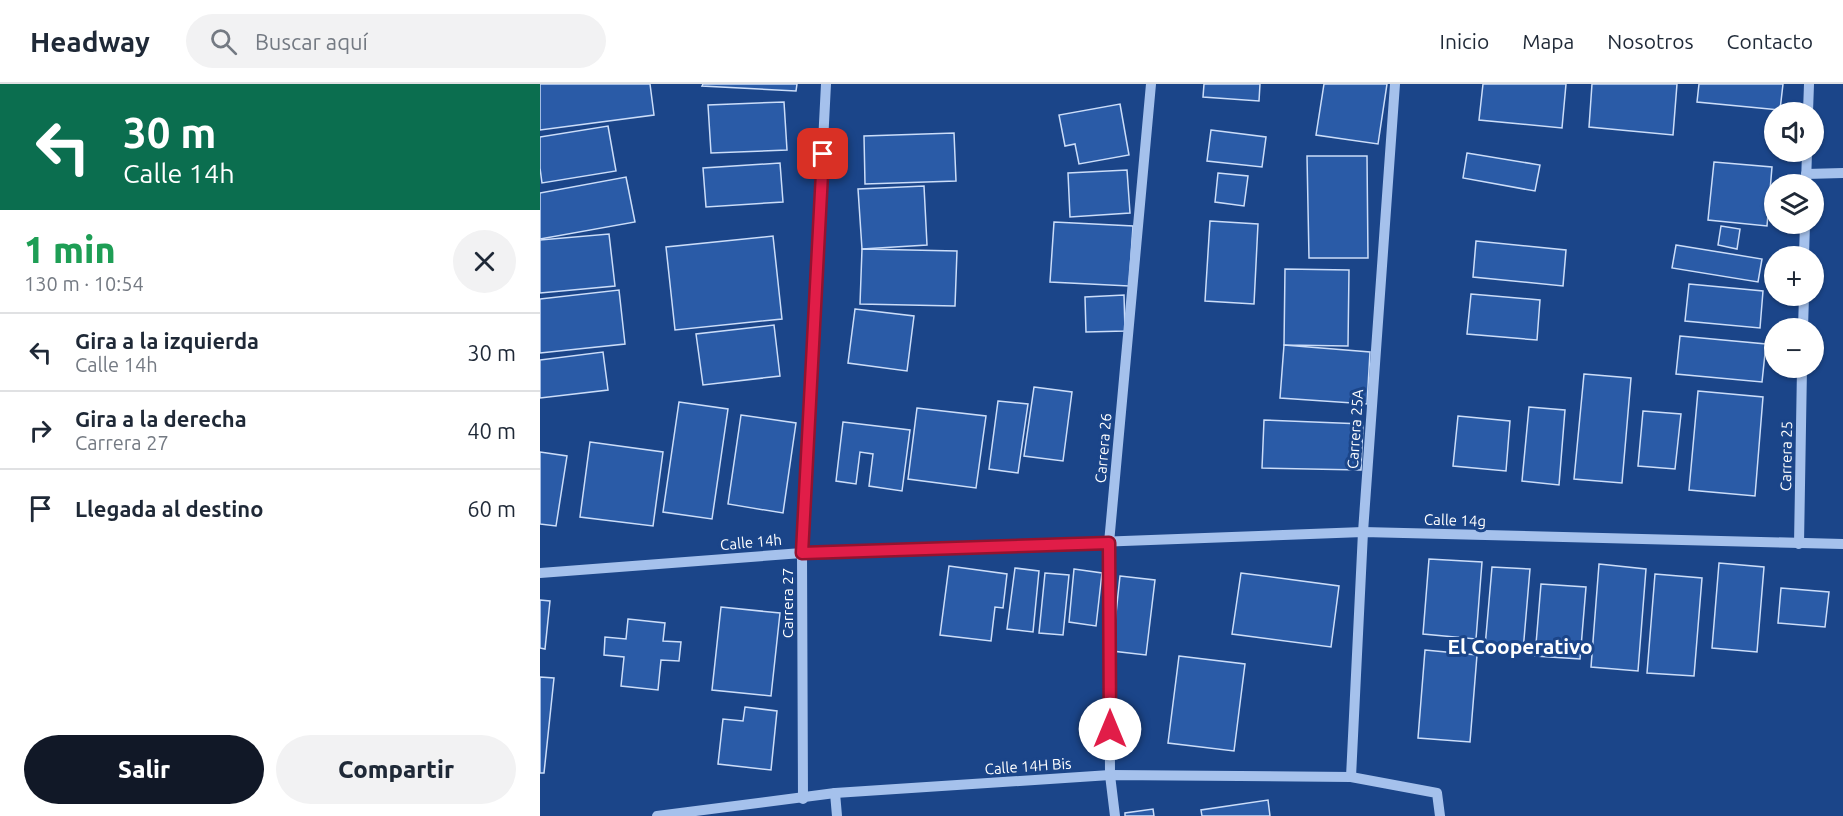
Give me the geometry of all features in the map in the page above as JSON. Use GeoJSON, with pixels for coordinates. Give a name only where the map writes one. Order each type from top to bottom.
{"type":"FeatureCollection","features":[{"type":"Feature","properties":{"kind":"street","name":"Carrera 27"},"geometry":{"type":"LineString","coordinates":[[803,799],[802,553],[826,84]]}},
{"type":"Feature","properties":{"kind":"street","name":"Carrera 26"},"geometry":{"type":"LineString","coordinates":[[1115,816],[1110,776],[1109,543],[1151,84]]}},
{"type":"Feature","properties":{"kind":"street","name":"Carrera 25A"},"geometry":{"type":"LineString","coordinates":[[1351,777],[1363,532],[1395,84]]}},
{"type":"Feature","properties":{"kind":"street"},"geometry":{"type":"LineString","coordinates":[[1808,102],[1809,84]]}},
{"type":"Feature","properties":{"kind":"street"},"geometry":{"type":"LineString","coordinates":[[1824,177],[1843,174]]}},
{"type":"Feature","properties":{"kind":"street","name":"Carrera 25"},"geometry":{"type":"LineString","coordinates":[[1799,544],[1802,378]]}},
{"type":"Feature","properties":{"kind":"street","name":"Calle 14g"},"geometry":{"type":"LineString","coordinates":[[1109,543],[1363,532],[1799,544]]}},
{"type":"Feature","properties":{"kind":"street","name":"Calle 14h"},"geometry":{"type":"LineString","coordinates":[[540,573],[802,553],[1109,543]]}},
{"type":"Feature","properties":{"kind":"street"},"geometry":{"type":"LineString","coordinates":[[1799,544],[1843,544]]}},
{"type":"Feature","properties":{"kind":"street","name":"Calle 14H Bis"},"geometry":{"type":"LineString","coordinates":[[657,816],[803,799],[835,793],[1110,776],[1351,777],[1437,793],[1440,816]]}},
{"type":"Feature","properties":{"kind":"street"},"geometry":{"type":"LineString","coordinates":[[835,793],[837,816]]}},
{"type":"Feature","properties":{"kind":"building"},"geometry":{"type":"Polygon","coordinates":[[[540,84],[650,84],[654,115],[540,130],[540,84]]]}},
{"type":"Feature","properties":{"kind":"building"},"geometry":{"type":"Polygon","coordinates":[[[703,84],[797,84],[796,91],[702,86],[703,84]]]}},
{"type":"Feature","properties":{"kind":"building"},"geometry":{"type":"Polygon","coordinates":[[[1204,84],[1260,84],[1259,101],[1203,97],[1204,84]]]}},
{"type":"Feature","properties":{"kind":"building"},"geometry":{"type":"Polygon","coordinates":[[[1324,84],[1387,84],[1378,144],[1316,135],[1324,84]]]}},
{"type":"Feature","properties":{"kind":"building"},"geometry":{"type":"Polygon","coordinates":[[[1483,84],[1566,84],[1562,128],[1479,120],[1483,84]]]}},
{"type":"Feature","properties":{"kind":"building"},"geometry":{"type":"Polygon","coordinates":[[[1592,84],[1677,84],[1673,135],[1589,127],[1592,84]]]}},
{"type":"Feature","properties":{"kind":"building"},"geometry":{"type":"Polygon","coordinates":[[[1699,84],[1783,84],[1781,102],[1764,102],[1764,108],[1697,102],[1699,84]]]}},
{"type":"Feature","properties":{"kind":"building"},"geometry":{"type":"Polygon","coordinates":[[[784,102],[787,150],[711,153],[708,105],[784,102]]]}},
{"type":"Feature","properties":{"kind":"building"},"geometry":{"type":"Polygon","coordinates":[[[1120,104],[1129,155],[1079,164],[1075,144],[1065,146],[1059,115],[1120,104]]]}},
{"type":"Feature","properties":{"kind":"building"},"geometry":{"type":"Polygon","coordinates":[[[608,126],[616,171],[542,183],[540,137],[608,126]]]}},
{"type":"Feature","properties":{"kind":"building"},"geometry":{"type":"Polygon","coordinates":[[[1211,130],[1266,137],[1262,167],[1207,161],[1211,130]]]}},
{"type":"Feature","properties":{"kind":"building"},"geometry":{"type":"Polygon","coordinates":[[[954,133],[956,181],[865,184],[864,136],[954,133]]]}},
{"type":"Feature","properties":{"kind":"building"},"geometry":{"type":"Polygon","coordinates":[[[1467,153],[1540,165],[1535,191],[1463,178],[1467,153]]]}},
{"type":"Feature","properties":{"kind":"building"},"geometry":{"type":"Polygon","coordinates":[[[1307,156],[1367,156],[1368,258],[1309,258],[1307,156]]]}},
{"type":"Feature","properties":{"kind":"building"},"geometry":{"type":"Polygon","coordinates":[[[1714,162],[1772,167],[1771,174],[1764,174],[1764,226],[1708,220],[1714,162]]]}},
{"type":"Feature","properties":{"kind":"building"},"geometry":{"type":"Polygon","coordinates":[[[780,163],[783,202],[706,207],[703,168],[780,163]]]}},
{"type":"Feature","properties":{"kind":"building"},"geometry":{"type":"Polygon","coordinates":[[[1127,170],[1130,213],[1070,217],[1068,173],[1127,170]]]}},
{"type":"Feature","properties":{"kind":"building"},"geometry":{"type":"Polygon","coordinates":[[[1218,173],[1248,176],[1244,206],[1215,202],[1218,173]]]}},
{"type":"Feature","properties":{"kind":"building"},"geometry":{"type":"Polygon","coordinates":[[[626,177],[635,222],[540,239],[540,193],[626,177]]]}},
{"type":"Feature","properties":{"kind":"building"},"geometry":{"type":"Polygon","coordinates":[[[924,186],[927,245],[862,249],[858,189],[924,186]]]}},
{"type":"Feature","properties":{"kind":"building"},"geometry":{"type":"Polygon","coordinates":[[[1210,221],[1258,224],[1254,304],[1205,301],[1210,221]]]}},
{"type":"Feature","properties":{"kind":"building"},"geometry":{"type":"Polygon","coordinates":[[[1054,222],[1133,226],[1129,286],[1050,282],[1054,222]]]}},
{"type":"Feature","properties":{"kind":"building"},"geometry":{"type":"Polygon","coordinates":[[[1721,226],[1740,229],[1737,249],[1718,245],[1721,226]]]}},
{"type":"Feature","properties":{"kind":"building"},"geometry":{"type":"Polygon","coordinates":[[[609,234],[615,286],[540,293],[540,240],[609,234]]]}},
{"type":"Feature","properties":{"kind":"building"},"geometry":{"type":"Polygon","coordinates":[[[773,236],[782,319],[675,330],[666,247],[773,236]]]}},
{"type":"Feature","properties":{"kind":"building"},"geometry":{"type":"Polygon","coordinates":[[[1476,241],[1566,250],[1563,286],[1473,277],[1476,241]]]}},
{"type":"Feature","properties":{"kind":"building"},"geometry":{"type":"Polygon","coordinates":[[[1676,245],[1762,259],[1758,282],[1672,268],[1676,245]]]}},
{"type":"Feature","properties":{"kind":"building"},"geometry":{"type":"Polygon","coordinates":[[[862,249],[957,251],[955,306],[860,304],[862,249]]]}},
{"type":"Feature","properties":{"kind":"building"},"geometry":{"type":"Polygon","coordinates":[[[1285,269],[1349,270],[1348,346],[1284,345],[1285,269]]]}},
{"type":"Feature","properties":{"kind":"building"},"geometry":{"type":"Polygon","coordinates":[[[1689,284],[1763,291],[1760,328],[1685,321],[1689,284]]]}},
{"type":"Feature","properties":{"kind":"building"},"geometry":{"type":"Polygon","coordinates":[[[619,290],[625,344],[540,353],[540,299],[619,290]]]}},
{"type":"Feature","properties":{"kind":"building"},"geometry":{"type":"Polygon","coordinates":[[[1471,294],[1540,300],[1537,340],[1467,334],[1471,294]]]}},
{"type":"Feature","properties":{"kind":"building"},"geometry":{"type":"Polygon","coordinates":[[[1124,295],[1125,331],[1086,332],[1085,297],[1124,295]]]}},
{"type":"Feature","properties":{"kind":"building"},"geometry":{"type":"Polygon","coordinates":[[[855,309],[914,316],[907,371],[848,363],[855,309]]]}},
{"type":"Feature","properties":{"kind":"building"},"geometry":{"type":"Polygon","coordinates":[[[774,325],[780,376],[703,385],[696,334],[774,325]]]}},
{"type":"Feature","properties":{"kind":"building"},"geometry":{"type":"Polygon","coordinates":[[[1680,336],[1764,344],[1762,382],[1676,374],[1680,336]]]}},
{"type":"Feature","properties":{"kind":"building"},"geometry":{"type":"Polygon","coordinates":[[[1284,345],[1370,352],[1367,404],[1280,398],[1284,345]]]}},
{"type":"Feature","properties":{"kind":"building"},"geometry":{"type":"Polygon","coordinates":[[[603,352],[608,390],[540,398],[540,360],[603,352]]]}},
{"type":"Feature","properties":{"kind":"building"},"geometry":{"type":"Polygon","coordinates":[[[1584,374],[1631,378],[1622,483],[1574,479],[1584,374]]]}},
{"type":"Feature","properties":{"kind":"building"},"geometry":{"type":"Polygon","coordinates":[[[1034,387],[1072,392],[1063,461],[1024,456],[1034,387]]]}},
{"type":"Feature","properties":{"kind":"building"},"geometry":{"type":"Polygon","coordinates":[[[1698,391],[1763,397],[1755,496],[1689,490],[1698,391]]]}},
{"type":"Feature","properties":{"kind":"building"},"geometry":{"type":"Polygon","coordinates":[[[998,401],[1028,404],[1018,473],[989,469],[998,401]]]}},
{"type":"Feature","properties":{"kind":"building"},"geometry":{"type":"Polygon","coordinates":[[[679,402],[728,409],[712,519],[663,512],[679,402]]]}},
{"type":"Feature","properties":{"kind":"building"},"geometry":{"type":"Polygon","coordinates":[[[1529,407],[1565,410],[1559,485],[1522,481],[1529,407]]]}},
{"type":"Feature","properties":{"kind":"building"},"geometry":{"type":"Polygon","coordinates":[[[917,408],[986,416],[976,488],[908,479],[917,408]]]}},
{"type":"Feature","properties":{"kind":"building"},"geometry":{"type":"Polygon","coordinates":[[[1643,411],[1681,414],[1675,469],[1638,466],[1643,411]]]}},
{"type":"Feature","properties":{"kind":"building"},"geometry":{"type":"Polygon","coordinates":[[[741,415],[796,423],[783,513],[728,504],[741,415]]]}},
{"type":"Feature","properties":{"kind":"building"},"geometry":{"type":"Polygon","coordinates":[[[1458,416],[1510,421],[1506,471],[1453,466],[1458,416]]]}},
{"type":"Feature","properties":{"kind":"building"},"geometry":{"type":"Polygon","coordinates":[[[1264,420],[1363,424],[1361,470],[1262,468],[1264,420]]]}},
{"type":"Feature","properties":{"kind":"building"},"geometry":{"type":"Polygon","coordinates":[[[843,422],[910,430],[902,491],[869,486],[873,454],[860,452],[856,484],[836,481],[843,422]]]}},
{"type":"Feature","properties":{"kind":"building"},"geometry":{"type":"Polygon","coordinates":[[[590,442],[663,452],[653,526],[580,517],[590,442]]]}},
{"type":"Feature","properties":{"kind":"building"},"geometry":{"type":"Polygon","coordinates":[[[540,452],[567,456],[556,526],[540,524],[540,452]]]}},
{"type":"Feature","properties":{"kind":"building"},"geometry":{"type":"Polygon","coordinates":[[[1429,559],[1482,562],[1476,639],[1423,634],[1429,559]]]}},
{"type":"Feature","properties":{"kind":"building"},"geometry":{"type":"Polygon","coordinates":[[[1719,563],[1764,567],[1757,652],[1712,648],[1719,563]]]}},
{"type":"Feature","properties":{"kind":"building"},"geometry":{"type":"Polygon","coordinates":[[[1599,564],[1646,569],[1638,671],[1591,667],[1599,564]]]}},
{"type":"Feature","properties":{"kind":"building"},"geometry":{"type":"Polygon","coordinates":[[[949,566],[1007,574],[1003,608],[995,607],[991,641],[940,635],[949,566]]]}},
{"type":"Feature","properties":{"kind":"building"},"geometry":{"type":"Polygon","coordinates":[[[1492,567],[1530,569],[1523,651],[1485,647],[1492,567]]]}},
{"type":"Feature","properties":{"kind":"building"},"geometry":{"type":"Polygon","coordinates":[[[1015,568],[1039,571],[1033,632],[1007,629],[1015,568]]]}},
{"type":"Feature","properties":{"kind":"building"},"geometry":{"type":"Polygon","coordinates":[[[1074,569],[1102,573],[1096,626],[1069,622],[1074,569]]]}},
{"type":"Feature","properties":{"kind":"building"},"geometry":{"type":"Polygon","coordinates":[[[1045,573],[1069,575],[1063,635],[1039,633],[1045,573]]]}},
{"type":"Feature","properties":{"kind":"building"},"geometry":{"type":"Polygon","coordinates":[[[1241,573],[1339,586],[1331,647],[1232,634],[1241,573]]]}},
{"type":"Feature","properties":{"kind":"building"},"geometry":{"type":"Polygon","coordinates":[[[1655,574],[1702,578],[1694,676],[1647,673],[1655,574]]]}},
{"type":"Feature","properties":{"kind":"building"},"geometry":{"type":"Polygon","coordinates":[[[1120,576],[1155,580],[1146,655],[1112,651],[1120,576]]]}},
{"type":"Feature","properties":{"kind":"building"},"geometry":{"type":"Polygon","coordinates":[[[1541,584],[1586,587],[1580,659],[1535,656],[1541,584]]]}},
{"type":"Feature","properties":{"kind":"building"},"geometry":{"type":"Polygon","coordinates":[[[1781,588],[1829,592],[1825,627],[1778,623],[1781,588]]]}},
{"type":"Feature","properties":{"kind":"building"},"geometry":{"type":"Polygon","coordinates":[[[540,600],[550,601],[545,649],[540,648],[540,600]]]}},
{"type":"Feature","properties":{"kind":"building"},"geometry":{"type":"Polygon","coordinates":[[[721,607],[780,613],[771,696],[712,690],[721,607]]]}},
{"type":"Feature","properties":{"kind":"building"},"geometry":{"type":"Polygon","coordinates":[[[628,619],[665,623],[663,641],[681,642],[679,661],[661,660],[658,690],[621,686],[624,657],[604,655],[605,637],[626,639],[628,619]]]}},
{"type":"Feature","properties":{"kind":"building"},"geometry":{"type":"Polygon","coordinates":[[[1425,650],[1477,655],[1470,742],[1418,738],[1425,650]]]}},
{"type":"Feature","properties":{"kind":"building"},"geometry":{"type":"Polygon","coordinates":[[[1179,656],[1245,664],[1234,751],[1168,743],[1179,656]]]}},
{"type":"Feature","properties":{"kind":"building"},"geometry":{"type":"Polygon","coordinates":[[[540,677],[554,678],[544,773],[540,773],[540,677]]]}},
{"type":"Feature","properties":{"kind":"building"},"geometry":{"type":"Polygon","coordinates":[[[745,707],[777,711],[771,770],[718,764],[723,719],[743,721],[745,707]]]}},
{"type":"Feature","properties":{"kind":"building"},"geometry":{"type":"Polygon","coordinates":[[[1268,800],[1270,816],[1202,816],[1201,810],[1268,800]]]}},
{"type":"Feature","properties":{"kind":"building"},"geometry":{"type":"Polygon","coordinates":[[[1153,809],[1154,816],[1125,816],[1125,813],[1153,809]]]}},
{"type":"Feature","properties":{"kind":"district","name":"El Cooperativo"},"geometry":{"type":"Point","coordinates":[1520,646]}},
{"type":"Feature","properties":{"kind":"route"},"geometry":{"type":"LineString","coordinates":[[823,154],[802,553],[1109,543],[1110,729]]}}]}
